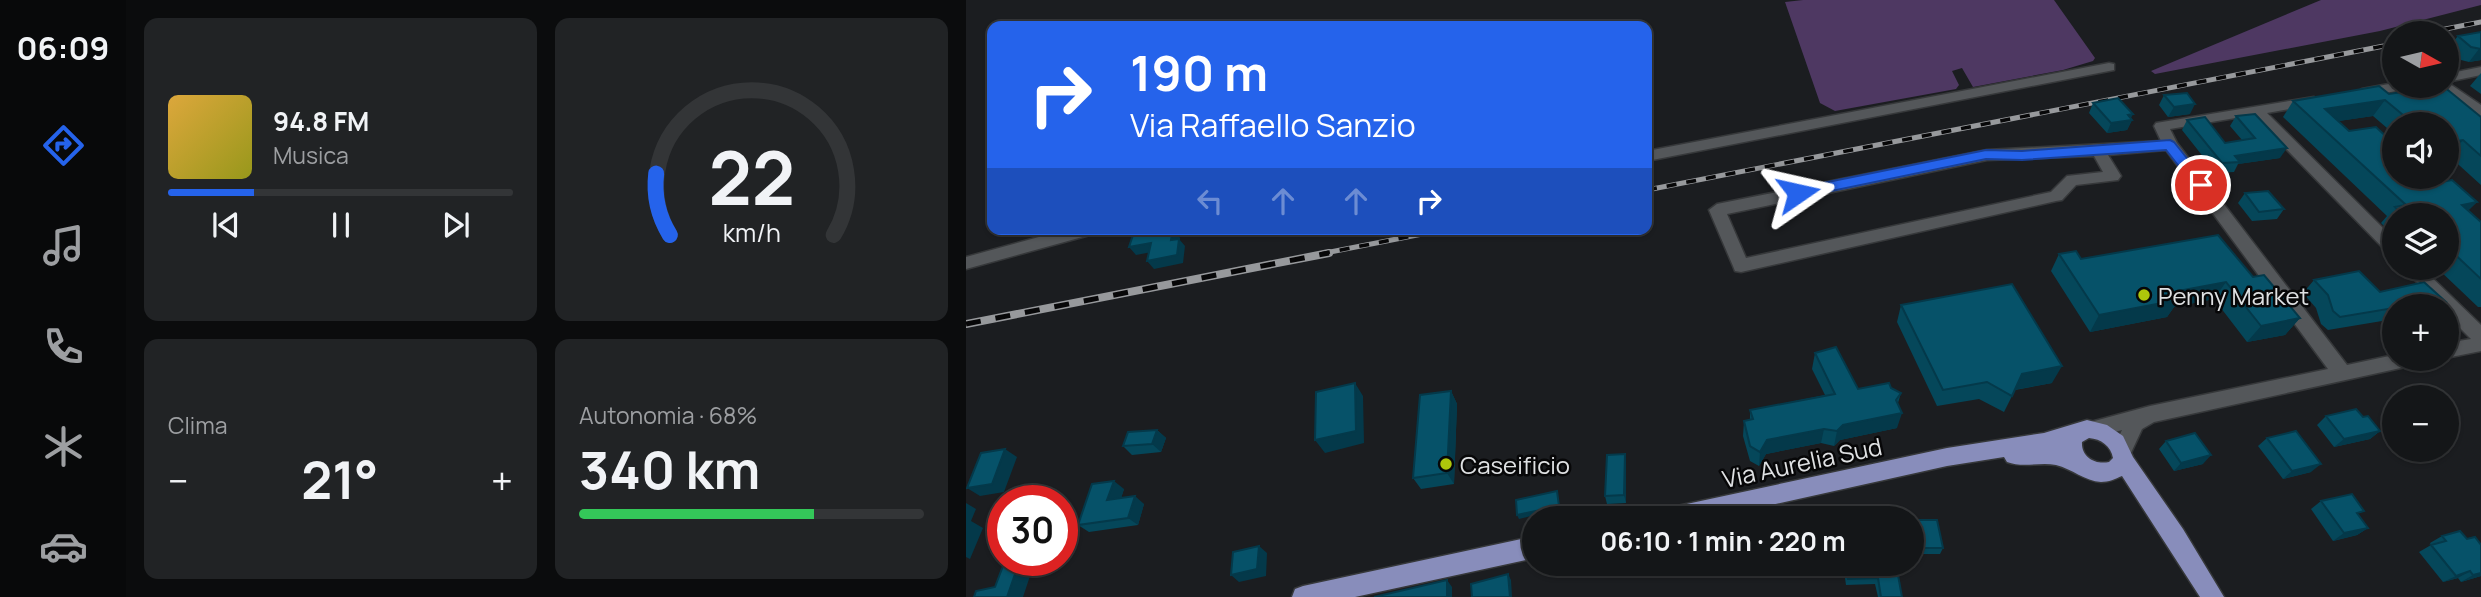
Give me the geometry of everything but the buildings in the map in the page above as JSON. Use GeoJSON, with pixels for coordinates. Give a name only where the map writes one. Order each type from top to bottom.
{"type":"FeatureCollection","features":[{"type":"Feature","properties":{"kind":"main road"},"geometry":{"type":"LineString","coordinates":[[2078,461],[2071,449],[2073,437],[2085,431],[2108,434],[2213,597]]}},
{"type":"Feature","properties":{"kind":"main road","name":"Via Aurelia Sud"},"geometry":{"type":"LineString","coordinates":[[1723,506],[1947,457],[2045,442],[2085,431]]}},
{"type":"Feature","properties":{"kind":"main road","name":"Via Aurelia Sud"},"geometry":{"type":"LineString","coordinates":[[1947,457],[2051,455],[2078,461],[2133,494],[2175,536]]}},
{"type":"Feature","properties":{"kind":"main road"},"geometry":{"type":"LineString","coordinates":[[2098,473],[2114,471],[2122,456]]}},
{"type":"Feature","properties":{"kind":"main road"},"geometry":{"type":"LineString","coordinates":[[1303,597],[1522,550]]}},
{"type":"Feature","properties":{"kind":"street"},"geometry":{"type":"LineString","coordinates":[[1652,155],[2109,67]]}},
{"type":"Feature","properties":{"kind":"street"},"geometry":{"type":"LineString","coordinates":[[2459,75],[2481,71]]}},
{"type":"Feature","properties":{"kind":"street"},"geometry":{"type":"LineString","coordinates":[[2343,374],[2170,145],[2161,126],[2382,89]]}},
{"type":"Feature","properties":{"kind":"street"},"geometry":{"type":"LineString","coordinates":[[2459,96],[2481,112]]}},
{"type":"Feature","properties":{"kind":"street"},"geometry":{"type":"LineString","coordinates":[[2258,111],[2382,237]]}},
{"type":"Feature","properties":{"kind":"street"},"geometry":{"type":"LineString","coordinates":[[2098,150],[2113,176],[2072,180],[2056,196],[1741,266],[1717,210],[1986,155],[2022,156],[2098,150],[2170,145]]}},
{"type":"Feature","properties":{"kind":"street"},"geometry":{"type":"LineString","coordinates":[[966,263],[1069,235]]}},
{"type":"Feature","properties":{"kind":"street"},"geometry":{"type":"LineString","coordinates":[[2424,280],[2481,337]]}},
{"type":"Feature","properties":{"kind":"street"},"geometry":{"type":"LineString","coordinates":[[2459,348],[2481,344]]}},
{"type":"Feature","properties":{"kind":"street","name":"Via Aurelia Sud"},"geometry":{"type":"LineString","coordinates":[[2085,431],[2150,414],[2382,366]]}},
{"type":"Feature","properties":{"kind":"street"},"geometry":{"type":"LineString","coordinates":[[2122,456],[2135,423],[2150,414]]}},
{"type":"Feature","properties":{"kind":"shaded area"},"geometry":{"type":"Polygon","coordinates":[[[2054,0],[2095,58],[2093,61],[2063,70],[1973,87],[1962,68],[1952,71],[1959,85],[1956,89],[1835,111],[1820,103],[1785,2],[2054,0]]]}},
{"type":"Feature","properties":{"kind":"shaded area"},"geometry":{"type":"Polygon","coordinates":[[[2321,0],[2481,0],[2481,5],[2419,21],[2382,21],[2380,31],[2155,74],[2151,71],[2321,0]]]}},
{"type":"Feature","properties":{"kind":"railway"},"geometry":{"type":"LineString","coordinates":[[2459,26],[2481,22]]}},
{"type":"Feature","properties":{"kind":"railway"},"geometry":{"type":"LineString","coordinates":[[1652,189],[2382,46]]}},
{"type":"Feature","properties":{"kind":"railway"},"geometry":{"type":"LineString","coordinates":[[1320,254],[1417,235]]}},
{"type":"Feature","properties":{"kind":"railway"},"geometry":{"type":"LineString","coordinates":[[966,324],[1329,253]]}},
{"type":"Feature","properties":{"kind":"place","name":"Penny Market"},"geometry":{"type":"Point","coordinates":[2144,295]}},
{"type":"Feature","properties":{"kind":"place","name":"Caseificio"},"geometry":{"type":"Point","coordinates":[1446,464]}},
{"type":"Feature","properties":{"kind":"route"},"geometry":{"type":"LineString","coordinates":[[1798,193],[1986,155],[2022,156],[2170,145],[2201,185]]}}]}
